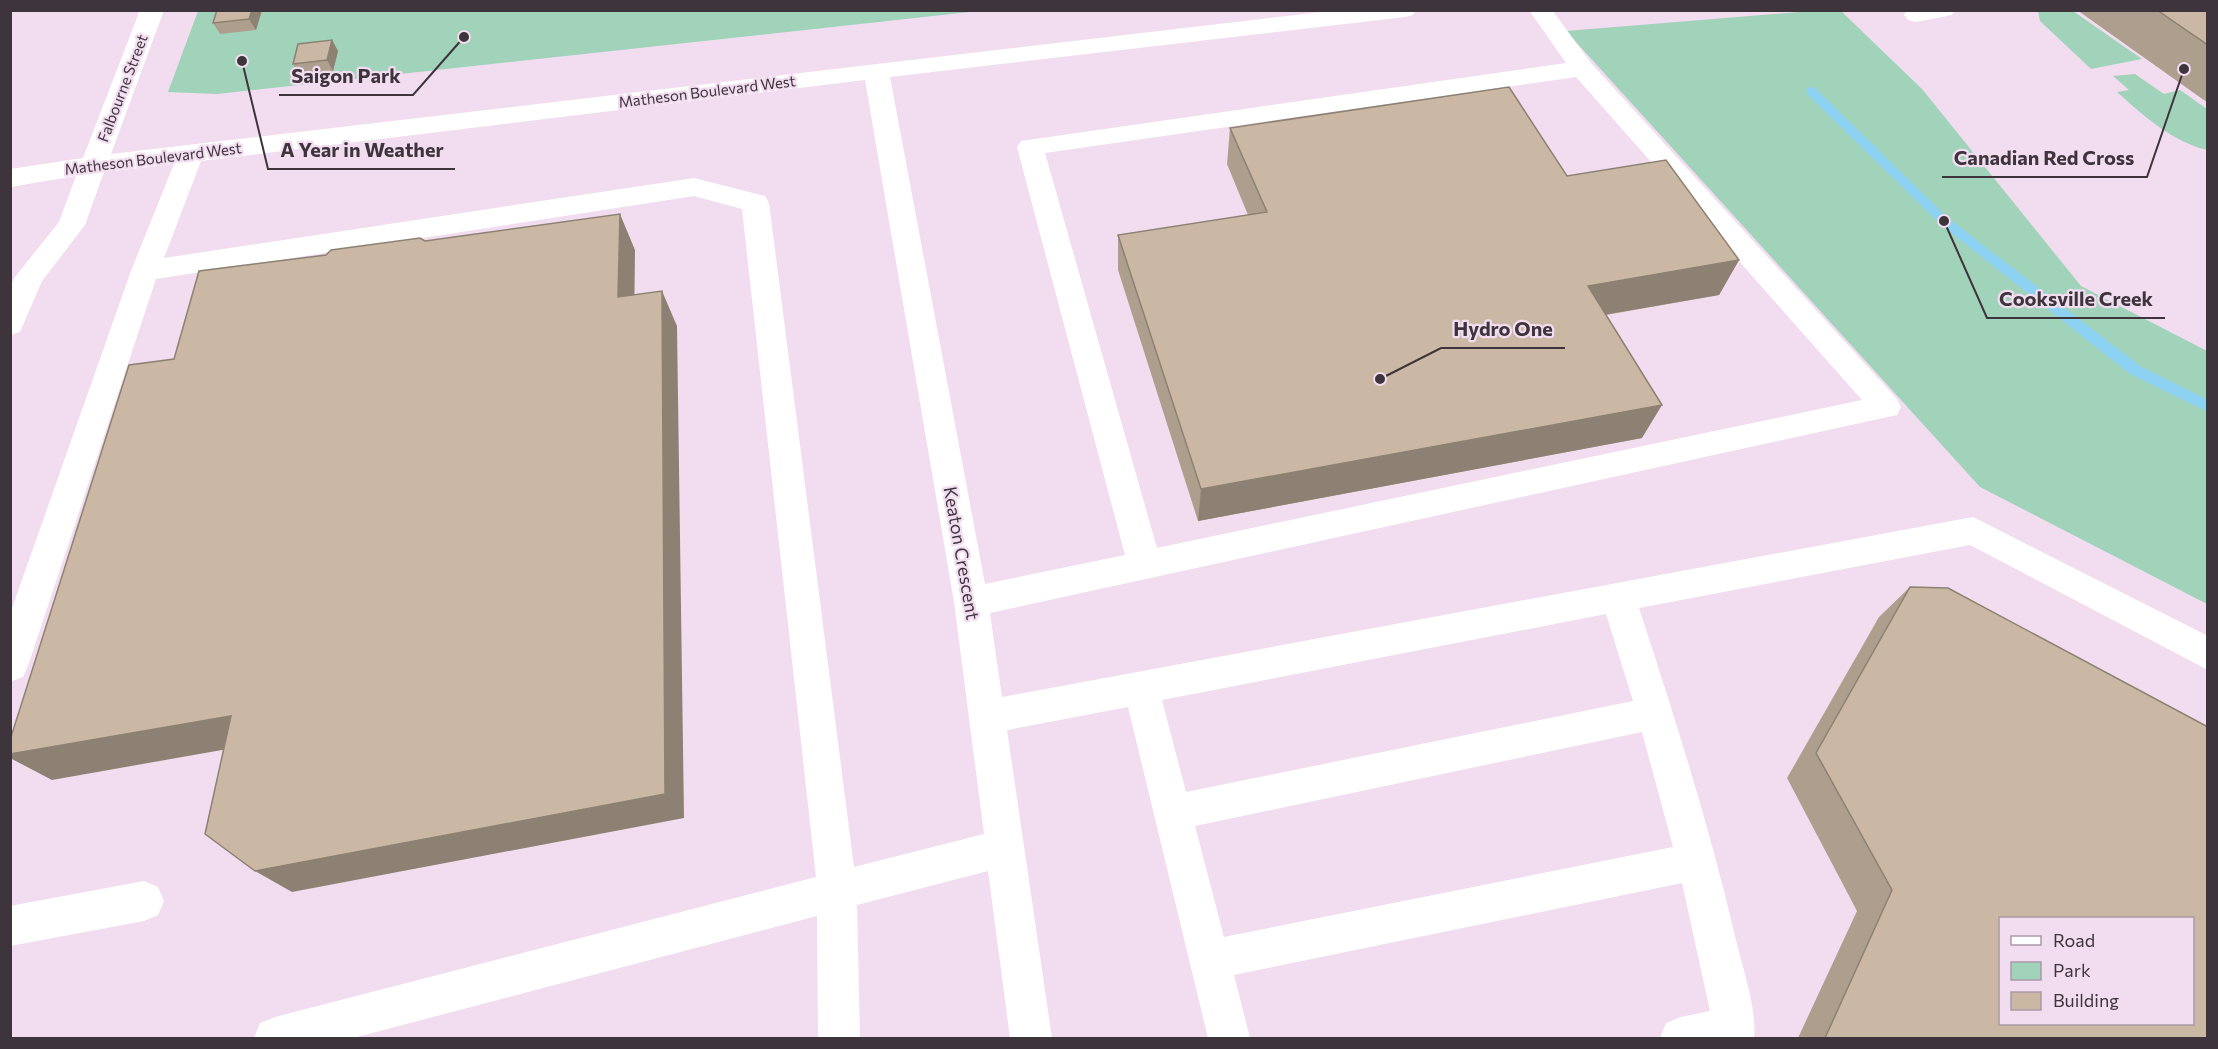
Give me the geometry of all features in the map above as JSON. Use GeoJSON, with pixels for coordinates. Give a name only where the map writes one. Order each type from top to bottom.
{"type":"FeatureCollection","features":[{"type":"Feature","properties":{"kind":"street","name":"Falbourne Street"},"geometry":{"type":"LineString","coordinates":[[10,324],[20,278],[71,225],[152,10]]}},
{"type":"Feature","properties":{"kind":"street","name":"Matheson Boulevard West"},"geometry":{"type":"LineString","coordinates":[[10,178],[191,153],[1405,10]]}},
{"type":"Feature","properties":{"kind":"street"},"geometry":{"type":"LineString","coordinates":[[971,602],[1886,407],[1582,68],[1540,10]]}},
{"type":"Feature","properties":{"kind":"street"},"geometry":{"type":"LineString","coordinates":[[1916,15],[1944,10]]}},
{"type":"Feature","properties":{"kind":"street"},"geometry":{"type":"LineString","coordinates":[[1145,565],[1030,147],[1582,68]]}},
{"type":"Feature","properties":{"kind":"street","name":"Keaton Crescent"},"geometry":{"type":"LineString","coordinates":[[876,71],[971,602],[1031,1038]]}},
{"type":"Feature","properties":{"kind":"street"},"geometry":{"type":"LineString","coordinates":[[10,666],[145,271],[191,153]]}},
{"type":"Feature","properties":{"kind":"street"},"geometry":{"type":"LineString","coordinates":[[145,271],[694,187],[755,203],[837,891],[839,1038]]}},
{"type":"Feature","properties":{"kind":"street"},"geometry":{"type":"LineString","coordinates":[[987,717],[1973,531],[2208,654]]}},
{"type":"Feature","properties":{"kind":"street"},"geometry":{"type":"LineString","coordinates":[[1618,597],[1655,713],[1697,861],[1719,950],[1733,1033],[1681,1038]]}},
{"type":"Feature","properties":{"kind":"street"},"geometry":{"type":"LineString","coordinates":[[1141,688],[1229,1038]]}},
{"type":"Feature","properties":{"kind":"street"},"geometry":{"type":"LineString","coordinates":[[1172,813],[1655,713]]}},
{"type":"Feature","properties":{"kind":"street"},"geometry":{"type":"LineString","coordinates":[[275,1038],[1006,847]]}},
{"type":"Feature","properties":{"kind":"street"},"geometry":{"type":"LineString","coordinates":[[1209,960],[1697,861]]}},
{"type":"Feature","properties":{"kind":"street"},"geometry":{"type":"LineString","coordinates":[[10,927],[144,901]]}},
{"type":"Feature","properties":{"kind":"green space"},"geometry":{"type":"Polygon","coordinates":[[[198,11],[979,11],[217,94],[168,92],[198,11]]]}},
{"type":"Feature","properties":{"kind":"green space"},"geometry":{"type":"Polygon","coordinates":[[[1811,11],[1841,11],[1922,89],[2081,286],[2207,351],[2207,604],[1980,487],[1566,31],[1811,11]]]}},
{"type":"Feature","properties":{"kind":"green space"},"geometry":{"type":"Polygon","coordinates":[[[2038,11],[2073,11],[2142,59],[2091,69],[2040,21],[2038,11]]]}},
{"type":"Feature","properties":{"kind":"green space"},"geometry":{"type":"Polygon","coordinates":[[[2135,74],[2164,94],[2180,90],[2207,109],[2207,150],[2170,134],[2148,119],[2117,92],[2129,90],[2113,76],[2135,74]]]}},
{"type":"Feature","properties":{"kind":"building"},"geometry":{"type":"Polygon","coordinates":[[[217,10],[252,10],[249,19],[213,23],[217,10]]]}},
{"type":"Feature","properties":{"kind":"building"},"geometry":{"type":"Polygon","coordinates":[[[2157,10],[2208,10],[2208,45],[2157,10]]]}},
{"type":"Feature","properties":{"kind":"building"},"geometry":{"type":"Polygon","coordinates":[[[332,40],[327,60],[293,64],[298,44],[332,40]]]}},
{"type":"Feature","properties":{"kind":"building"},"geometry":{"type":"Polygon","coordinates":[[[1509,87],[1567,176],[1666,160],[1739,260],[1588,286],[1662,405],[1201,489],[1118,235],[1267,212],[1230,128],[1509,87]]]}},
{"type":"Feature","properties":{"kind":"building"},"geometry":{"type":"Polygon","coordinates":[[[620,214],[618,297],[662,291],[665,794],[255,871],[205,834],[231,716],[10,754],[10,740],[129,365],[174,359],[199,271],[326,255],[331,250],[420,238],[425,241],[620,214]]]}},
{"type":"Feature","properties":{"kind":"building"},"geometry":{"type":"Polygon","coordinates":[[[1910,587],[1948,588],[2208,727],[2208,1038],[1825,1038],[1892,890],[1816,753],[1910,587]]]}},
{"type":"Feature","properties":{"kind":"waterway"},"geometry":{"type":"LineString","coordinates":[[1811,91],[1944,221],[2135,370],[2208,407]]}},
{"type":"Feature","properties":{"kind":"place","name":"Saigon Park"},"geometry":{"type":"Point","coordinates":[464,37]}},
{"type":"Feature","properties":{"kind":"place","name":"A Year in Weather"},"geometry":{"type":"Point","coordinates":[242,61]}},
{"type":"Feature","properties":{"kind":"place","name":"Canadian Red Cross"},"geometry":{"type":"Point","coordinates":[2184,69]}},
{"type":"Feature","properties":{"kind":"place","name":"Cooksville Creek"},"geometry":{"type":"Point","coordinates":[1944,221]}},
{"type":"Feature","properties":{"kind":"place","name":"Hydro One"},"geometry":{"type":"Point","coordinates":[1380,379]}}]}
